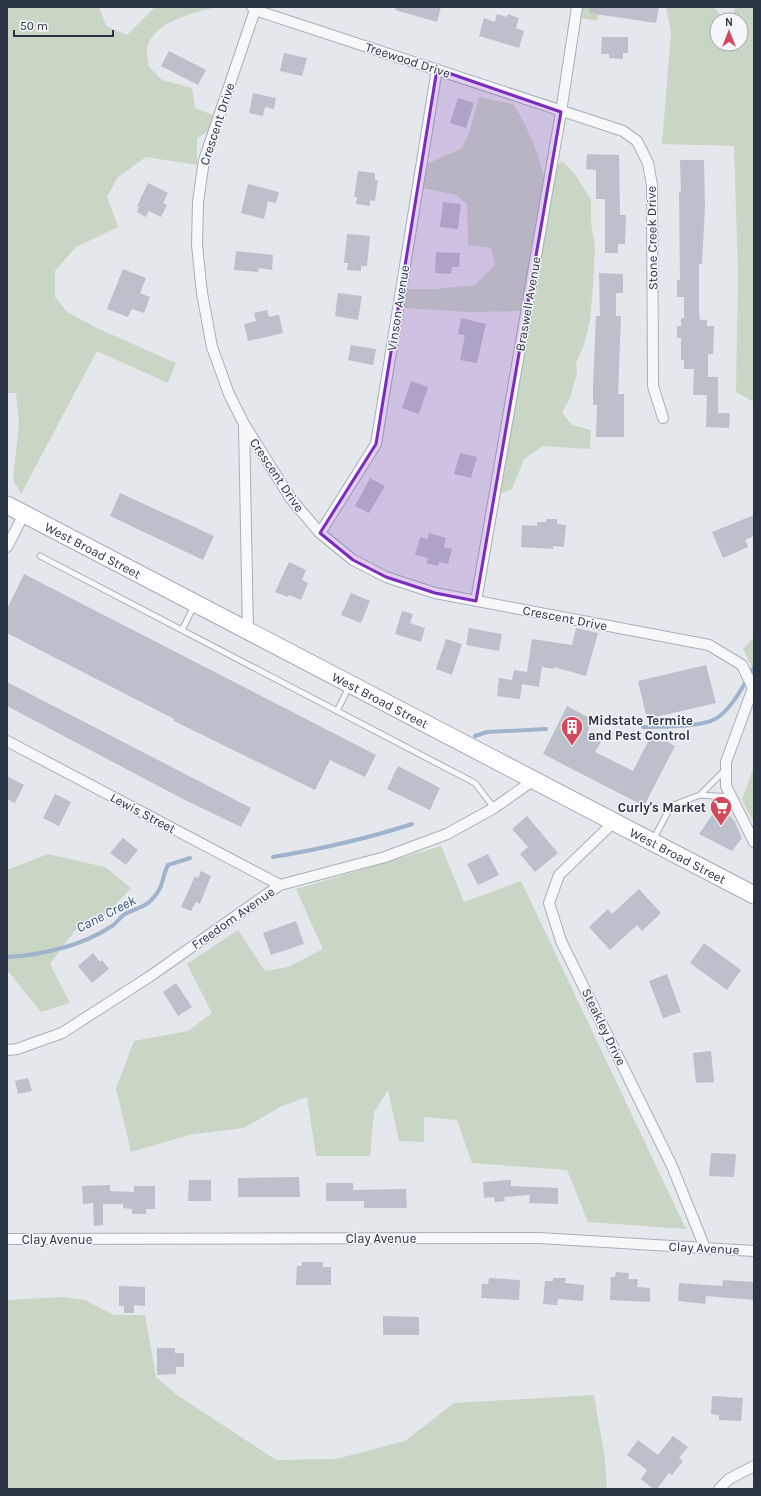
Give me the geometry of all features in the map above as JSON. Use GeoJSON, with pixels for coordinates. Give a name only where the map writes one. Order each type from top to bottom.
{"type":"FeatureCollection","features":[{"type":"Feature","properties":{"kind":"main road","name":"West Broad Street"},"geometry":{"type":"LineString","coordinates":[[7,505],[615,821],[754,895]]}},
{"type":"Feature","properties":{"kind":"street","name":"Braswell Avenue"},"geometry":{"type":"LineString","coordinates":[[476,600],[561,112],[577,7]]}},
{"type":"Feature","properties":{"kind":"street","name":"Treewood Drive"},"geometry":{"type":"LineString","coordinates":[[254,8],[561,112]]}},
{"type":"Feature","properties":{"kind":"street","name":"Crescent Drive"},"geometry":{"type":"LineString","coordinates":[[254,8],[204,160],[198,202],[197,245],[202,293],[212,347],[230,394],[244,424],[291,499],[320,533],[353,560],[386,577],[434,593],[709,645],[742,665],[753,688],[726,762],[726,786],[754,842]]}},
{"type":"Feature","properties":{"kind":"street","name":"Vinson Avenue"},"geometry":{"type":"LineString","coordinates":[[320,533],[376,444],[437,69]]}},
{"type":"Feature","properties":{"kind":"street","name":"Stone Creek Drive"},"geometry":{"type":"LineString","coordinates":[[561,112],[623,131],[637,141],[648,163],[652,185],[654,386],[663,418]]}},
{"type":"Feature","properties":{"kind":"street"},"geometry":{"type":"LineString","coordinates":[[244,424],[248,631]]}},
{"type":"Feature","properties":{"kind":"street"},"geometry":{"type":"LineString","coordinates":[[7,547],[24,514]]}},
{"type":"Feature","properties":{"kind":"street","name":"Lewis Street"},"geometry":{"type":"LineString","coordinates":[[7,740],[280,886]]}},
{"type":"Feature","properties":{"kind":"street","name":"Freedom Avenue"},"geometry":{"type":"LineString","coordinates":[[7,1050],[17,1049],[62,1033],[149,977],[280,886],[385,857],[447,834],[494,808],[534,780]]}},
{"type":"Feature","properties":{"kind":"street","name":"Steakley Drive"},"geometry":{"type":"LineString","coordinates":[[615,821],[560,875],[549,903],[561,941],[672,1166],[705,1248]]}},
{"type":"Feature","properties":{"kind":"street","name":"Clay Avenue"},"geometry":{"type":"LineString","coordinates":[[7,1239],[539,1238],[754,1251]]}},
{"type":"Feature","properties":{"kind":"street"},"geometry":{"type":"LineString","coordinates":[[719,1489],[729,1480],[754,1466]]}},
{"type":"Feature","properties":{"kind":"lane"},"geometry":{"type":"LineString","coordinates":[[40,556],[475,782],[494,808]]}},
{"type":"Feature","properties":{"kind":"lane"},"geometry":{"type":"LineString","coordinates":[[182,630],[195,603]]}},
{"type":"Feature","properties":{"kind":"lane"},"geometry":{"type":"LineString","coordinates":[[337,711],[351,684]]}},
{"type":"Feature","properties":{"kind":"lane"},"geometry":{"type":"LineString","coordinates":[[700,795],[726,768]]}},
{"type":"Feature","properties":{"kind":"lane"},"geometry":{"type":"LineString","coordinates":[[653,841],[671,806],[700,795],[732,797]]}},
{"type":"Feature","properties":{"kind":"highlighted area"},"geometry":{"type":"Polygon","coordinates":[[[437,69],[561,112],[476,601],[435,593],[386,577],[353,560],[320,533],[376,444],[437,69]]]}},
{"type":"Feature","properties":{"kind":"green space"},"geometry":{"type":"Polygon","coordinates":[[[7,7],[99,7],[106,26],[127,35],[155,7],[216,7],[186,15],[166,25],[151,39],[147,48],[149,67],[162,80],[192,88],[195,108],[213,115],[207,132],[197,138],[197,165],[146,157],[118,177],[107,197],[118,227],[76,247],[55,271],[55,297],[67,312],[99,329],[176,363],[168,383],[97,351],[21,494],[13,480],[19,423],[16,393],[7,393],[7,7]]]}},
{"type":"Feature","properties":{"kind":"green space"},"geometry":{"type":"Polygon","coordinates":[[[582,7],[600,7],[597,21],[581,18],[582,7]]]}},
{"type":"Feature","properties":{"kind":"green space"},"geometry":{"type":"Polygon","coordinates":[[[666,7],[714,7],[718,12],[709,12],[709,52],[749,52],[749,12],[733,12],[735,7],[754,7],[754,402],[736,392],[738,273],[734,146],[662,144],[671,33],[666,7]]]}},
{"type":"Feature","properties":{"kind":"green space"},"geometry":{"type":"Polygon","coordinates":[[[479,97],[513,104],[524,122],[537,152],[545,180],[522,311],[468,312],[404,308],[407,289],[436,289],[475,285],[495,265],[491,248],[468,245],[467,204],[456,195],[422,188],[427,164],[462,148],[469,133],[479,97]]]}},
{"type":"Feature","properties":{"kind":"green space"},"geometry":{"type":"Polygon","coordinates":[[[562,161],[575,174],[591,200],[591,223],[595,246],[590,320],[584,345],[576,363],[577,373],[570,398],[562,413],[572,425],[591,430],[590,449],[543,446],[524,459],[512,489],[500,494],[557,166],[562,161]]]}},
{"type":"Feature","properties":{"kind":"green space"},"geometry":{"type":"Polygon","coordinates":[[[754,637],[754,671],[743,649],[754,637]]]}},
{"type":"Feature","properties":{"kind":"green space"},"geometry":{"type":"Polygon","coordinates":[[[754,766],[754,823],[742,800],[754,766]]]}},
{"type":"Feature","properties":{"kind":"green space"},"geometry":{"type":"Polygon","coordinates":[[[441,846],[464,902],[521,881],[686,1229],[588,1222],[567,1170],[472,1163],[457,1120],[424,1117],[424,1142],[399,1141],[388,1090],[374,1112],[370,1156],[316,1156],[307,1097],[280,1107],[244,1128],[193,1134],[131,1152],[116,1088],[134,1041],[188,1031],[212,1013],[187,964],[238,930],[265,971],[288,967],[323,949],[296,889],[441,846]]]}},
{"type":"Feature","properties":{"kind":"green space"},"geometry":{"type":"Polygon","coordinates":[[[48,854],[105,867],[131,888],[106,915],[75,930],[50,964],[70,1003],[41,1012],[7,970],[7,870],[48,854]]]}},
{"type":"Feature","properties":{"kind":"green space"},"geometry":{"type":"Polygon","coordinates":[[[63,1297],[84,1300],[114,1315],[145,1315],[156,1377],[177,1395],[276,1460],[336,1459],[405,1441],[454,1403],[594,1395],[605,1459],[607,1489],[7,1489],[7,1300],[63,1297]]]}},
{"type":"Feature","properties":{"kind":"building"},"geometry":{"type":"Polygon","coordinates":[[[396,7],[441,7],[437,22],[395,10],[396,7]]]}},
{"type":"Feature","properties":{"kind":"building"},"geometry":{"type":"Polygon","coordinates":[[[589,7],[659,7],[656,23],[589,13],[589,7]]]}},
{"type":"Feature","properties":{"kind":"building"},"geometry":{"type":"Polygon","coordinates":[[[497,14],[507,17],[508,14],[519,18],[516,28],[524,31],[519,48],[479,36],[484,18],[495,22],[497,14]]]}},
{"type":"Feature","properties":{"kind":"building"},"geometry":{"type":"Polygon","coordinates":[[[602,37],[628,37],[628,53],[623,53],[623,59],[609,58],[609,54],[601,54],[602,37]]]}},
{"type":"Feature","properties":{"kind":"building"},"geometry":{"type":"Polygon","coordinates":[[[169,51],[206,70],[198,85],[161,66],[169,51]]]}},
{"type":"Feature","properties":{"kind":"building"},"geometry":{"type":"Polygon","coordinates":[[[284,53],[307,58],[302,76],[280,71],[284,53]]]}},
{"type":"Feature","properties":{"kind":"building"},"geometry":{"type":"Polygon","coordinates":[[[253,93],[276,98],[274,109],[265,107],[263,116],[249,113],[253,93]]]}},
{"type":"Feature","properties":{"kind":"building"},"geometry":{"type":"Polygon","coordinates":[[[458,98],[474,103],[466,128],[450,123],[458,98]]]}},
{"type":"Feature","properties":{"kind":"building"},"geometry":{"type":"Polygon","coordinates":[[[587,154],[619,155],[620,215],[626,215],[625,244],[618,244],[618,253],[605,253],[605,199],[596,199],[596,170],[586,169],[587,154]]]}},
{"type":"Feature","properties":{"kind":"building"},"geometry":{"type":"Polygon","coordinates":[[[680,160],[704,160],[705,207],[702,264],[699,264],[699,311],[700,320],[707,320],[707,326],[714,326],[713,354],[708,354],[708,377],[718,377],[718,413],[730,413],[729,428],[706,427],[707,395],[693,395],[694,369],[684,369],[684,360],[681,360],[681,338],[677,338],[677,326],[681,326],[681,318],[684,318],[684,297],[677,297],[677,280],[680,280],[680,160]]]}},
{"type":"Feature","properties":{"kind":"building"},"geometry":{"type":"Polygon","coordinates":[[[358,171],[375,173],[375,180],[378,180],[375,201],[370,200],[370,206],[356,204],[357,197],[354,197],[358,171]]]}},
{"type":"Feature","properties":{"kind":"building"},"geometry":{"type":"Polygon","coordinates":[[[148,183],[168,193],[163,203],[167,205],[161,217],[149,211],[146,217],[137,212],[139,207],[137,206],[148,183]]]}},
{"type":"Feature","properties":{"kind":"building"},"geometry":{"type":"Polygon","coordinates":[[[248,184],[279,192],[276,203],[268,201],[264,219],[241,213],[248,184]]]}},
{"type":"Feature","properties":{"kind":"building"},"geometry":{"type":"Polygon","coordinates":[[[443,202],[461,204],[458,229],[440,227],[443,202]]]}},
{"type":"Feature","properties":{"kind":"building"},"geometry":{"type":"Polygon","coordinates":[[[347,234],[370,236],[367,266],[361,266],[361,271],[347,270],[348,263],[344,263],[347,234]]]}},
{"type":"Feature","properties":{"kind":"building"},"geometry":{"type":"Polygon","coordinates":[[[236,251],[273,255],[272,270],[259,268],[258,272],[234,270],[236,251]]]}},
{"type":"Feature","properties":{"kind":"building"},"geometry":{"type":"Polygon","coordinates":[[[436,252],[460,253],[459,267],[452,267],[451,274],[435,273],[436,252]]]}},
{"type":"Feature","properties":{"kind":"building"},"geometry":{"type":"Polygon","coordinates":[[[123,269],[146,278],[140,293],[150,297],[144,313],[132,309],[128,317],[107,309],[123,269]]]}},
{"type":"Feature","properties":{"kind":"building"},"geometry":{"type":"Polygon","coordinates":[[[599,273],[623,274],[623,293],[616,293],[616,316],[621,316],[618,394],[624,394],[624,437],[596,437],[597,405],[593,405],[593,386],[596,316],[600,316],[599,273]]]}},
{"type":"Feature","properties":{"kind":"building"},"geometry":{"type":"Polygon","coordinates":[[[338,293],[362,296],[358,320],[335,316],[338,293]]]}},
{"type":"Feature","properties":{"kind":"building"},"geometry":{"type":"Polygon","coordinates":[[[267,310],[269,317],[279,315],[283,333],[248,341],[244,324],[256,321],[254,313],[267,310]]]}},
{"type":"Feature","properties":{"kind":"building"},"geometry":{"type":"Polygon","coordinates":[[[461,318],[486,324],[477,363],[460,360],[465,335],[458,334],[461,318]]]}},
{"type":"Feature","properties":{"kind":"building"},"geometry":{"type":"Polygon","coordinates":[[[351,345],[376,349],[373,365],[348,360],[351,345]]]}},
{"type":"Feature","properties":{"kind":"building"},"geometry":{"type":"Polygon","coordinates":[[[411,381],[428,387],[419,414],[402,408],[411,381]]]}},
{"type":"Feature","properties":{"kind":"building"},"geometry":{"type":"Polygon","coordinates":[[[460,453],[477,457],[471,478],[454,474],[460,453]]]}},
{"type":"Feature","properties":{"kind":"building"},"geometry":{"type":"Polygon","coordinates":[[[370,478],[385,486],[369,513],[355,506],[370,478]]]}},
{"type":"Feature","properties":{"kind":"building"},"geometry":{"type":"Polygon","coordinates":[[[120,493],[214,536],[203,560],[110,516],[120,493]]]}},
{"type":"Feature","properties":{"kind":"building"},"geometry":{"type":"Polygon","coordinates":[[[754,515],[754,536],[745,540],[748,547],[723,558],[712,532],[754,515]]]}},
{"type":"Feature","properties":{"kind":"building"},"geometry":{"type":"Polygon","coordinates":[[[546,519],[557,519],[557,524],[566,525],[564,547],[553,546],[553,549],[521,547],[522,525],[537,526],[537,522],[546,522],[546,519]]]}},
{"type":"Feature","properties":{"kind":"building"},"geometry":{"type":"Polygon","coordinates":[[[429,533],[446,538],[444,547],[452,549],[448,564],[439,562],[438,566],[426,563],[428,558],[415,555],[420,537],[428,539],[429,533]]]}},
{"type":"Feature","properties":{"kind":"building"},"geometry":{"type":"Polygon","coordinates":[[[289,562],[306,570],[302,580],[308,583],[301,600],[289,595],[288,597],[275,592],[289,562]]]}},
{"type":"Feature","properties":{"kind":"building"},"geometry":{"type":"Polygon","coordinates":[[[24,574],[376,755],[365,777],[330,760],[315,790],[174,721],[174,719],[7,633],[7,609],[24,574]]]}},
{"type":"Feature","properties":{"kind":"building"},"geometry":{"type":"Polygon","coordinates":[[[351,593],[370,601],[361,623],[341,615],[351,593]]]}},
{"type":"Feature","properties":{"kind":"building"},"geometry":{"type":"Polygon","coordinates":[[[402,611],[413,614],[410,623],[425,628],[421,642],[395,634],[402,611]]]}},
{"type":"Feature","properties":{"kind":"building"},"geometry":{"type":"Polygon","coordinates":[[[469,628],[502,634],[499,651],[466,645],[469,628]]]}},
{"type":"Feature","properties":{"kind":"building"},"geometry":{"type":"Polygon","coordinates":[[[576,628],[598,633],[586,676],[554,667],[554,669],[542,667],[539,687],[522,684],[520,699],[497,696],[499,678],[512,680],[514,670],[527,672],[532,639],[572,645],[576,628]]]}},
{"type":"Feature","properties":{"kind":"building"},"geometry":{"type":"Polygon","coordinates":[[[446,639],[462,644],[452,675],[436,669],[446,639]]]}},
{"type":"Feature","properties":{"kind":"building"},"geometry":{"type":"Polygon","coordinates":[[[706,665],[716,703],[647,719],[638,681],[706,665]]]}},
{"type":"Feature","properties":{"kind":"building"},"geometry":{"type":"Polygon","coordinates":[[[7,682],[251,808],[241,827],[181,798],[7,706],[7,682]]]}},
{"type":"Feature","properties":{"kind":"building"},"geometry":{"type":"Polygon","coordinates":[[[567,706],[593,720],[587,733],[602,740],[595,752],[633,771],[652,734],[675,746],[644,806],[543,754],[567,706]]]}},
{"type":"Feature","properties":{"kind":"building"},"geometry":{"type":"Polygon","coordinates":[[[398,766],[440,788],[430,810],[387,789],[398,766]]]}},
{"type":"Feature","properties":{"kind":"building"},"geometry":{"type":"Polygon","coordinates":[[[7,776],[24,785],[15,803],[7,799],[7,776]]]}},
{"type":"Feature","properties":{"kind":"building"},"geometry":{"type":"Polygon","coordinates":[[[55,794],[71,802],[59,826],[43,818],[55,794]]]}},
{"type":"Feature","properties":{"kind":"building","name":"Curly's Market"},"geometry":{"type":"Polygon","coordinates":[[[719,805],[734,820],[742,838],[732,851],[699,834],[719,805]]]}},
{"type":"Feature","properties":{"kind":"building"},"geometry":{"type":"Polygon","coordinates":[[[527,816],[558,853],[535,872],[520,854],[528,847],[512,829],[527,816]]]}},
{"type":"Feature","properties":{"kind":"building"},"geometry":{"type":"Polygon","coordinates":[[[123,838],[138,850],[126,865],[110,853],[123,838]]]}},
{"type":"Feature","properties":{"kind":"building"},"geometry":{"type":"Polygon","coordinates":[[[488,854],[499,875],[478,885],[467,864],[488,854]]]}},
{"type":"Feature","properties":{"kind":"building"},"geometry":{"type":"Polygon","coordinates":[[[201,871],[211,876],[200,904],[196,902],[191,911],[181,907],[195,876],[198,878],[201,871]]]}},
{"type":"Feature","properties":{"kind":"building"},"geometry":{"type":"Polygon","coordinates":[[[639,889],[661,913],[642,931],[637,925],[610,950],[589,927],[608,909],[612,914],[639,889]]]}},
{"type":"Feature","properties":{"kind":"building"},"geometry":{"type":"Polygon","coordinates":[[[296,921],[304,944],[271,955],[263,933],[296,921]]]}},
{"type":"Feature","properties":{"kind":"building"},"geometry":{"type":"Polygon","coordinates":[[[704,943],[741,970],[727,990],[690,963],[704,943]]]}},
{"type":"Feature","properties":{"kind":"building"},"geometry":{"type":"Polygon","coordinates":[[[93,953],[100,962],[102,960],[109,969],[92,983],[78,966],[93,953]]]}},
{"type":"Feature","properties":{"kind":"building"},"geometry":{"type":"Polygon","coordinates":[[[667,974],[681,1012],[663,1018],[649,981],[667,974]]]}},
{"type":"Feature","properties":{"kind":"building"},"geometry":{"type":"Polygon","coordinates":[[[176,983],[192,1007],[178,1016],[163,992],[176,983]]]}},
{"type":"Feature","properties":{"kind":"building"},"geometry":{"type":"Polygon","coordinates":[[[711,1051],[714,1082],[696,1083],[693,1053],[711,1051]]]}},
{"type":"Feature","properties":{"kind":"building"},"geometry":{"type":"Polygon","coordinates":[[[28,1078],[32,1091],[18,1094],[15,1081],[28,1078]]]}},
{"type":"Feature","properties":{"kind":"building"},"geometry":{"type":"Polygon","coordinates":[[[711,1153],[736,1154],[734,1177],[709,1176],[711,1153]]]}},
{"type":"Feature","properties":{"kind":"building"},"geometry":{"type":"Polygon","coordinates":[[[299,1177],[300,1197],[238,1197],[238,1178],[299,1177]]]}},
{"type":"Feature","properties":{"kind":"building"},"geometry":{"type":"Polygon","coordinates":[[[189,1180],[211,1180],[211,1201],[188,1201],[189,1180]]]}},
{"type":"Feature","properties":{"kind":"building"},"geometry":{"type":"Polygon","coordinates":[[[511,1180],[511,1186],[558,1188],[558,1204],[529,1203],[530,1195],[504,1197],[505,1201],[495,1202],[494,1197],[484,1198],[483,1182],[511,1180]]]}},
{"type":"Feature","properties":{"kind":"building"},"geometry":{"type":"Polygon","coordinates":[[[326,1183],[353,1183],[353,1190],[406,1189],[407,1208],[364,1208],[364,1201],[326,1201],[326,1183]]]}},
{"type":"Feature","properties":{"kind":"building"},"geometry":{"type":"Polygon","coordinates":[[[110,1185],[110,1191],[134,1192],[134,1186],[155,1186],[155,1209],[146,1209],[146,1214],[132,1214],[132,1209],[123,1208],[123,1204],[103,1204],[103,1225],[94,1226],[93,1203],[83,1204],[82,1186],[110,1185]]]}},
{"type":"Feature","properties":{"kind":"building"},"geometry":{"type":"Polygon","coordinates":[[[302,1262],[323,1262],[323,1267],[331,1267],[331,1285],[296,1285],[297,1266],[302,1266],[302,1262]]]}},
{"type":"Feature","properties":{"kind":"building"},"geometry":{"type":"Polygon","coordinates":[[[616,1272],[629,1273],[628,1279],[638,1279],[637,1287],[650,1288],[650,1302],[610,1300],[611,1277],[615,1277],[616,1272]]]}},
{"type":"Feature","properties":{"kind":"building"},"geometry":{"type":"Polygon","coordinates":[[[489,1278],[520,1280],[519,1300],[481,1298],[482,1284],[488,1284],[489,1278]]]}},
{"type":"Feature","properties":{"kind":"building"},"geometry":{"type":"Polygon","coordinates":[[[553,1278],[566,1278],[565,1283],[584,1285],[583,1301],[558,1299],[557,1305],[543,1304],[545,1281],[553,1281],[553,1278]]]}},
{"type":"Feature","properties":{"kind":"building"},"geometry":{"type":"Polygon","coordinates":[[[723,1280],[754,1282],[754,1300],[706,1296],[705,1304],[678,1301],[679,1283],[722,1286],[723,1280]]]}},
{"type":"Feature","properties":{"kind":"building"},"geometry":{"type":"Polygon","coordinates":[[[119,1286],[145,1287],[145,1306],[134,1305],[134,1313],[124,1313],[124,1306],[119,1306],[119,1286]]]}},
{"type":"Feature","properties":{"kind":"building"},"geometry":{"type":"Polygon","coordinates":[[[383,1316],[419,1317],[419,1335],[383,1335],[383,1316]]]}},
{"type":"Feature","properties":{"kind":"building"},"geometry":{"type":"Polygon","coordinates":[[[157,1348],[175,1348],[175,1353],[184,1353],[184,1367],[176,1367],[176,1374],[157,1375],[157,1348]]]}},
{"type":"Feature","properties":{"kind":"building"},"geometry":{"type":"Polygon","coordinates":[[[712,1396],[743,1398],[741,1421],[719,1420],[719,1415],[711,1414],[712,1396]]]}},
{"type":"Feature","properties":{"kind":"building"},"geometry":{"type":"Polygon","coordinates":[[[673,1436],[688,1447],[679,1458],[683,1461],[672,1475],[669,1473],[657,1489],[653,1489],[641,1479],[647,1470],[627,1455],[638,1440],[658,1455],[673,1436]]]}},
{"type":"Feature","properties":{"kind":"waterway"},"geometry":{"type":"LineString","coordinates":[[643,727],[669,727],[699,724],[713,720],[725,711],[731,704],[742,689],[754,667]]}},
{"type":"Feature","properties":{"kind":"waterway"},"geometry":{"type":"LineString","coordinates":[[475,736],[487,732],[546,729]]}},
{"type":"Feature","properties":{"kind":"waterway"},"geometry":{"type":"LineString","coordinates":[[273,857],[343,843],[412,824]]}},
{"type":"Feature","properties":{"kind":"waterway","name":"Cane Creek"},"geometry":{"type":"LineString","coordinates":[[7,957],[48,952],[75,944],[100,933],[114,925],[125,914],[144,906],[151,900],[160,888],[168,865],[190,858]]}},
{"type":"Feature","properties":{"kind":"place","name":"Midstate Termite and Pest Control"},"geometry":{"type":"Point","coordinates":[572,746]}},
{"type":"Feature","properties":{"kind":"place","name":"Curly's Market"},"geometry":{"type":"Point","coordinates":[721,826]}}]}
